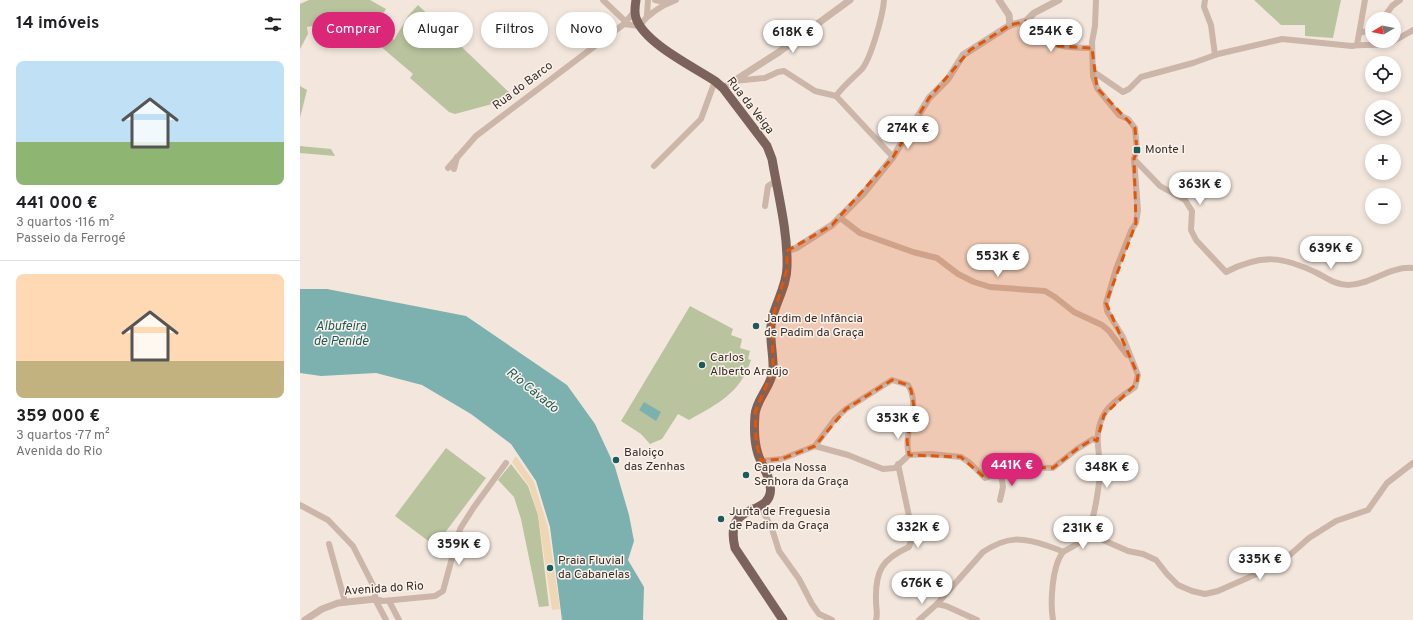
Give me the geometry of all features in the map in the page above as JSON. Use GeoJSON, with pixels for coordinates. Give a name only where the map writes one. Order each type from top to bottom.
{"type":"FeatureCollection","features":[{"type":"Feature","properties":{"kind":"main road"},"geometry":{"type":"LineString","coordinates":[[634,12],[636,0]]}},
{"type":"Feature","properties":{"kind":"main road","name":"Rua da Veiga"},"geometry":{"type":"LineString","coordinates":[[634,12],[639,26],[646,36],[715,81],[723,88],[767,146],[772,159],[787,251],[788,269],[772,320],[770,346],[773,370],[755,412],[756,442],[761,461],[771,484],[770,496],[760,505]]}},
{"type":"Feature","properties":{"kind":"main road"},"geometry":{"type":"LineString","coordinates":[[760,505],[742,516],[734,526],[733,537],[735,548],[783,620]]}},
{"type":"Feature","properties":{"kind":"street"},"geometry":{"type":"LineString","coordinates":[[603,0],[625,22],[639,26],[648,15],[676,0]]}},
{"type":"Feature","properties":{"kind":"street"},"geometry":{"type":"LineString","coordinates":[[648,0],[648,15]]}},
{"type":"Feature","properties":{"kind":"street"},"geometry":{"type":"LineString","coordinates":[[655,0],[668,3]]}},
{"type":"Feature","properties":{"kind":"street"},"geometry":{"type":"LineString","coordinates":[[723,88],[779,52],[850,0]]}},
{"type":"Feature","properties":{"kind":"street"},"geometry":{"type":"LineString","coordinates":[[836,96],[845,84],[862,68],[867,58],[882,14],[884,0]]}},
{"type":"Feature","properties":{"kind":"street"},"geometry":{"type":"LineString","coordinates":[[999,0],[1009,15],[1010,25]]}},
{"type":"Feature","properties":{"kind":"street"},"geometry":{"type":"LineString","coordinates":[[787,251],[796,248],[832,225],[863,194],[893,157],[929,98],[948,79],[959,60],[970,50],[1010,25],[1026,21],[1034,13],[1060,0]]}},
{"type":"Feature","properties":{"kind":"street"},"geometry":{"type":"LineString","coordinates":[[1053,620],[1052,593],[1058,558],[1063,552],[1085,538],[1090,526],[1099,486],[1100,469],[1097,442],[1104,415],[1110,407],[1135,387],[1138,375],[1122,337],[1107,311],[1106,303],[1116,269],[1131,231],[1136,223],[1138,210],[1134,159],[1137,150],[1135,128],[1128,119],[1119,115],[1096,88],[1092,48],[1097,8],[1096,0]]}},
{"type":"Feature","properties":{"kind":"street"},"geometry":{"type":"LineString","coordinates":[[1205,0],[1204,7],[1211,25],[1215,55]]}},
{"type":"Feature","properties":{"kind":"street"},"geometry":{"type":"LineString","coordinates":[[1357,45],[1365,0]]}},
{"type":"Feature","properties":{"kind":"street"},"geometry":{"type":"LineString","coordinates":[[1387,12],[1392,2],[1400,0]]}},
{"type":"Feature","properties":{"kind":"street","name":"Rua do Barco"},"geometry":{"type":"LineString","coordinates":[[451,169],[457,156],[476,136],[625,22],[634,12]]}},
{"type":"Feature","properties":{"kind":"street"},"geometry":{"type":"LineString","coordinates":[[1026,21],[1046,39],[1058,46],[1092,48]]}},
{"type":"Feature","properties":{"kind":"street"},"geometry":{"type":"LineString","coordinates":[[1401,37],[1413,30]]}},
{"type":"Feature","properties":{"kind":"street"},"geometry":{"type":"LineString","coordinates":[[1360,33],[1365,32]]}},
{"type":"Feature","properties":{"kind":"street"},"geometry":{"type":"LineString","coordinates":[[1094,72],[1123,92],[1129,89],[1141,77],[1193,63],[1215,55],[1282,39],[1322,44],[1365,45]]}},
{"type":"Feature","properties":{"kind":"street"},"geometry":{"type":"LineString","coordinates":[[734,81],[765,78],[784,71],[815,91],[836,96],[893,157]]}},
{"type":"Feature","properties":{"kind":"street"},"geometry":{"type":"LineString","coordinates":[[654,166],[701,119],[715,81]]}},
{"type":"Feature","properties":{"kind":"street"},"geometry":{"type":"LineString","coordinates":[[1134,159],[1160,186],[1185,200],[1192,211],[1191,230],[1196,240],[1226,272],[1249,261],[1279,260],[1296,263],[1339,284],[1349,285],[1363,283],[1394,271],[1413,268]]}},
{"type":"Feature","properties":{"kind":"street"},"geometry":{"type":"LineString","coordinates":[[765,206],[768,186],[776,181]]}},
{"type":"Feature","properties":{"kind":"street"},"geometry":{"type":"LineString","coordinates":[[839,217],[860,233],[913,252],[937,258],[958,274],[974,282],[990,287],[1045,291],[1056,297],[1074,312],[1102,325],[1109,331],[1132,361]]}},
{"type":"Feature","properties":{"kind":"street"},"geometry":{"type":"LineString","coordinates":[[761,461],[782,459],[815,446],[835,419],[846,409],[892,380],[908,384],[911,390],[914,407],[907,440],[909,454]]}},
{"type":"Feature","properties":{"kind":"street"},"geometry":{"type":"LineString","coordinates":[[815,446],[848,455],[883,469],[895,468],[909,454],[931,454],[961,457],[970,463],[985,478],[1014,467],[1054,468],[1076,449],[1093,440],[1097,442]]}},
{"type":"Feature","properties":{"kind":"street","name":"Avenida do Rio"},"geometry":{"type":"LineString","coordinates":[[305,620],[330,605],[375,598],[383,601],[389,601],[435,596],[443,591],[460,529],[506,463]]}},
{"type":"Feature","properties":{"kind":"street"},"geometry":{"type":"LineString","coordinates":[[1087,533],[1128,551],[1143,554],[1156,560],[1178,585],[1192,591],[1205,594],[1218,591],[1270,568],[1284,560],[1309,538],[1336,521],[1368,510],[1374,504],[1387,484],[1413,463]]}},
{"type":"Feature","properties":{"kind":"street"},"geometry":{"type":"LineString","coordinates":[[876,620],[878,572],[892,555],[909,547],[912,535],[898,464]]}},
{"type":"Feature","properties":{"kind":"street"},"geometry":{"type":"LineString","coordinates":[[1000,500],[1003,487],[1001,473]]}},
{"type":"Feature","properties":{"kind":"street"},"geometry":{"type":"LineString","coordinates":[[300,505],[328,520],[353,546],[375,589],[375,598],[386,620]]}},
{"type":"Feature","properties":{"kind":"street"},"geometry":{"type":"LineString","coordinates":[[760,505],[772,529],[780,551],[799,579],[812,604],[820,614],[832,620]]}},
{"type":"Feature","properties":{"kind":"street"},"geometry":{"type":"LineString","coordinates":[[919,620],[936,604],[975,560],[992,545],[1008,539],[1032,540],[1063,552]]}},
{"type":"Feature","properties":{"kind":"street"},"geometry":{"type":"LineString","coordinates":[[329,544],[345,602]]}},
{"type":"Feature","properties":{"kind":"street"},"geometry":{"type":"LineString","coordinates":[[389,601],[399,620]]}},
{"type":"Feature","properties":{"kind":"street"},"geometry":{"type":"LineString","coordinates":[[936,604],[946,606],[977,620]]}},
{"type":"Feature","properties":{"kind":"highlighted area"},"geometry":{"type":"Polygon","coordinates":[[[1026,21],[1058,46],[1092,48],[1097,88],[1135,128],[1137,150],[1134,159],[1136,223],[1106,303],[1138,375],[1137,383],[1104,415],[1097,441],[1093,439],[1077,449],[1053,468],[1014,467],[985,478],[961,457],[909,455],[907,440],[914,407],[911,390],[908,385],[892,380],[846,409],[815,446],[782,459],[761,461],[756,442],[755,412],[773,370],[772,320],[787,269],[787,251],[832,225],[893,157],[929,98],[970,50],[1010,25],[1026,21]]]}},
{"type":"Feature","properties":{"kind":"green space"},"geometry":{"type":"Polygon","coordinates":[[[309,0],[370,0],[386,9],[384,12],[312,12],[312,26],[307,27],[308,34],[300,49],[300,4],[309,0]]]}},
{"type":"Feature","properties":{"kind":"green space"},"geometry":{"type":"Polygon","coordinates":[[[1254,0],[1341,0],[1333,38],[1305,36],[1305,25],[1281,25],[1254,0]]]}},
{"type":"Feature","properties":{"kind":"green space"},"geometry":{"type":"Polygon","coordinates":[[[418,5],[425,12],[412,12],[418,5]]]}},
{"type":"Feature","properties":{"kind":"green space"},"geometry":{"type":"Polygon","coordinates":[[[403,25],[403,48],[463,48],[515,98],[455,114],[449,112],[410,78],[413,74],[382,48],[395,48],[395,38],[403,25]]]}},
{"type":"Feature","properties":{"kind":"green space"},"geometry":{"type":"Polygon","coordinates":[[[300,86],[307,90],[300,118],[300,86]]]}},
{"type":"Feature","properties":{"kind":"green space"},"geometry":{"type":"Polygon","coordinates":[[[300,146],[331,149],[335,156],[300,153],[300,146]]]}},
{"type":"Feature","properties":{"kind":"green space","name":"Carlos Alberto Araújo"},"geometry":{"type":"Polygon","coordinates":[[[690,306],[733,329],[731,335],[742,339],[740,348],[750,351],[748,359],[751,360],[741,381],[726,397],[709,409],[689,420],[678,414],[662,439],[650,444],[641,434],[621,421],[690,306]]]}},
{"type":"Feature","properties":{"kind":"green space"},"geometry":{"type":"Polygon","coordinates":[[[446,448],[486,478],[435,546],[395,516],[446,448]]]}},
{"type":"Feature","properties":{"kind":"green space"},"geometry":{"type":"Polygon","coordinates":[[[511,464],[528,486],[538,515],[549,606],[539,607],[521,519],[514,497],[498,480],[511,464]]]}},
{"type":"Feature","properties":{"kind":"sand","name":"Praia Fluvial da Cabanelas"},"geometry":{"type":"Polygon","coordinates":[[[516,456],[534,482],[548,527],[560,609],[552,610],[538,515],[529,486],[512,462],[516,456]]]}},
{"type":"Feature","properties":{"kind":"water","name":"Albufeira de Penide"},"geometry":{"type":"Polygon","coordinates":[[[300,289],[327,289],[466,316],[567,385],[595,424],[615,467],[629,515],[634,541],[628,560],[644,587],[643,620],[562,620],[550,527],[536,481],[511,444],[471,414],[422,385],[376,373],[321,376],[300,373],[300,289]]]}},
{"type":"Feature","properties":{"kind":"water"},"geometry":{"type":"Polygon","coordinates":[[[644,402],[661,412],[656,421],[639,410],[644,402]]]}},
{"type":"Feature","properties":{"kind":"place","name":"Monte I"},"geometry":{"type":"Point","coordinates":[1137,150]}},
{"type":"Feature","properties":{"kind":"place","name":"Jardim de Infância de Padim da Graça"},"geometry":{"type":"Point","coordinates":[756,326]}},
{"type":"Feature","properties":{"kind":"place","name":"Carlos Alberto Araújo"},"geometry":{"type":"Point","coordinates":[702,365]}},
{"type":"Feature","properties":{"kind":"place","name":"Baloiço das Zenhas"},"geometry":{"type":"Point","coordinates":[616,460]}},
{"type":"Feature","properties":{"kind":"place","name":"Capela Nossa Senhora da Graça"},"geometry":{"type":"Point","coordinates":[746,475]}},
{"type":"Feature","properties":{"kind":"place","name":"Junta de Freguesia de Padim da Graça"},"geometry":{"type":"Point","coordinates":[721,519]}},
{"type":"Feature","properties":{"kind":"place","name":"Praia Fluvial da Cabanelas"},"geometry":{"type":"Point","coordinates":[550,568]}},
{"type":"Feature","properties":{"kind":"water label","name":"Rio Cávado"},"geometry":{"type":"Point","coordinates":[532,391]}}]}
